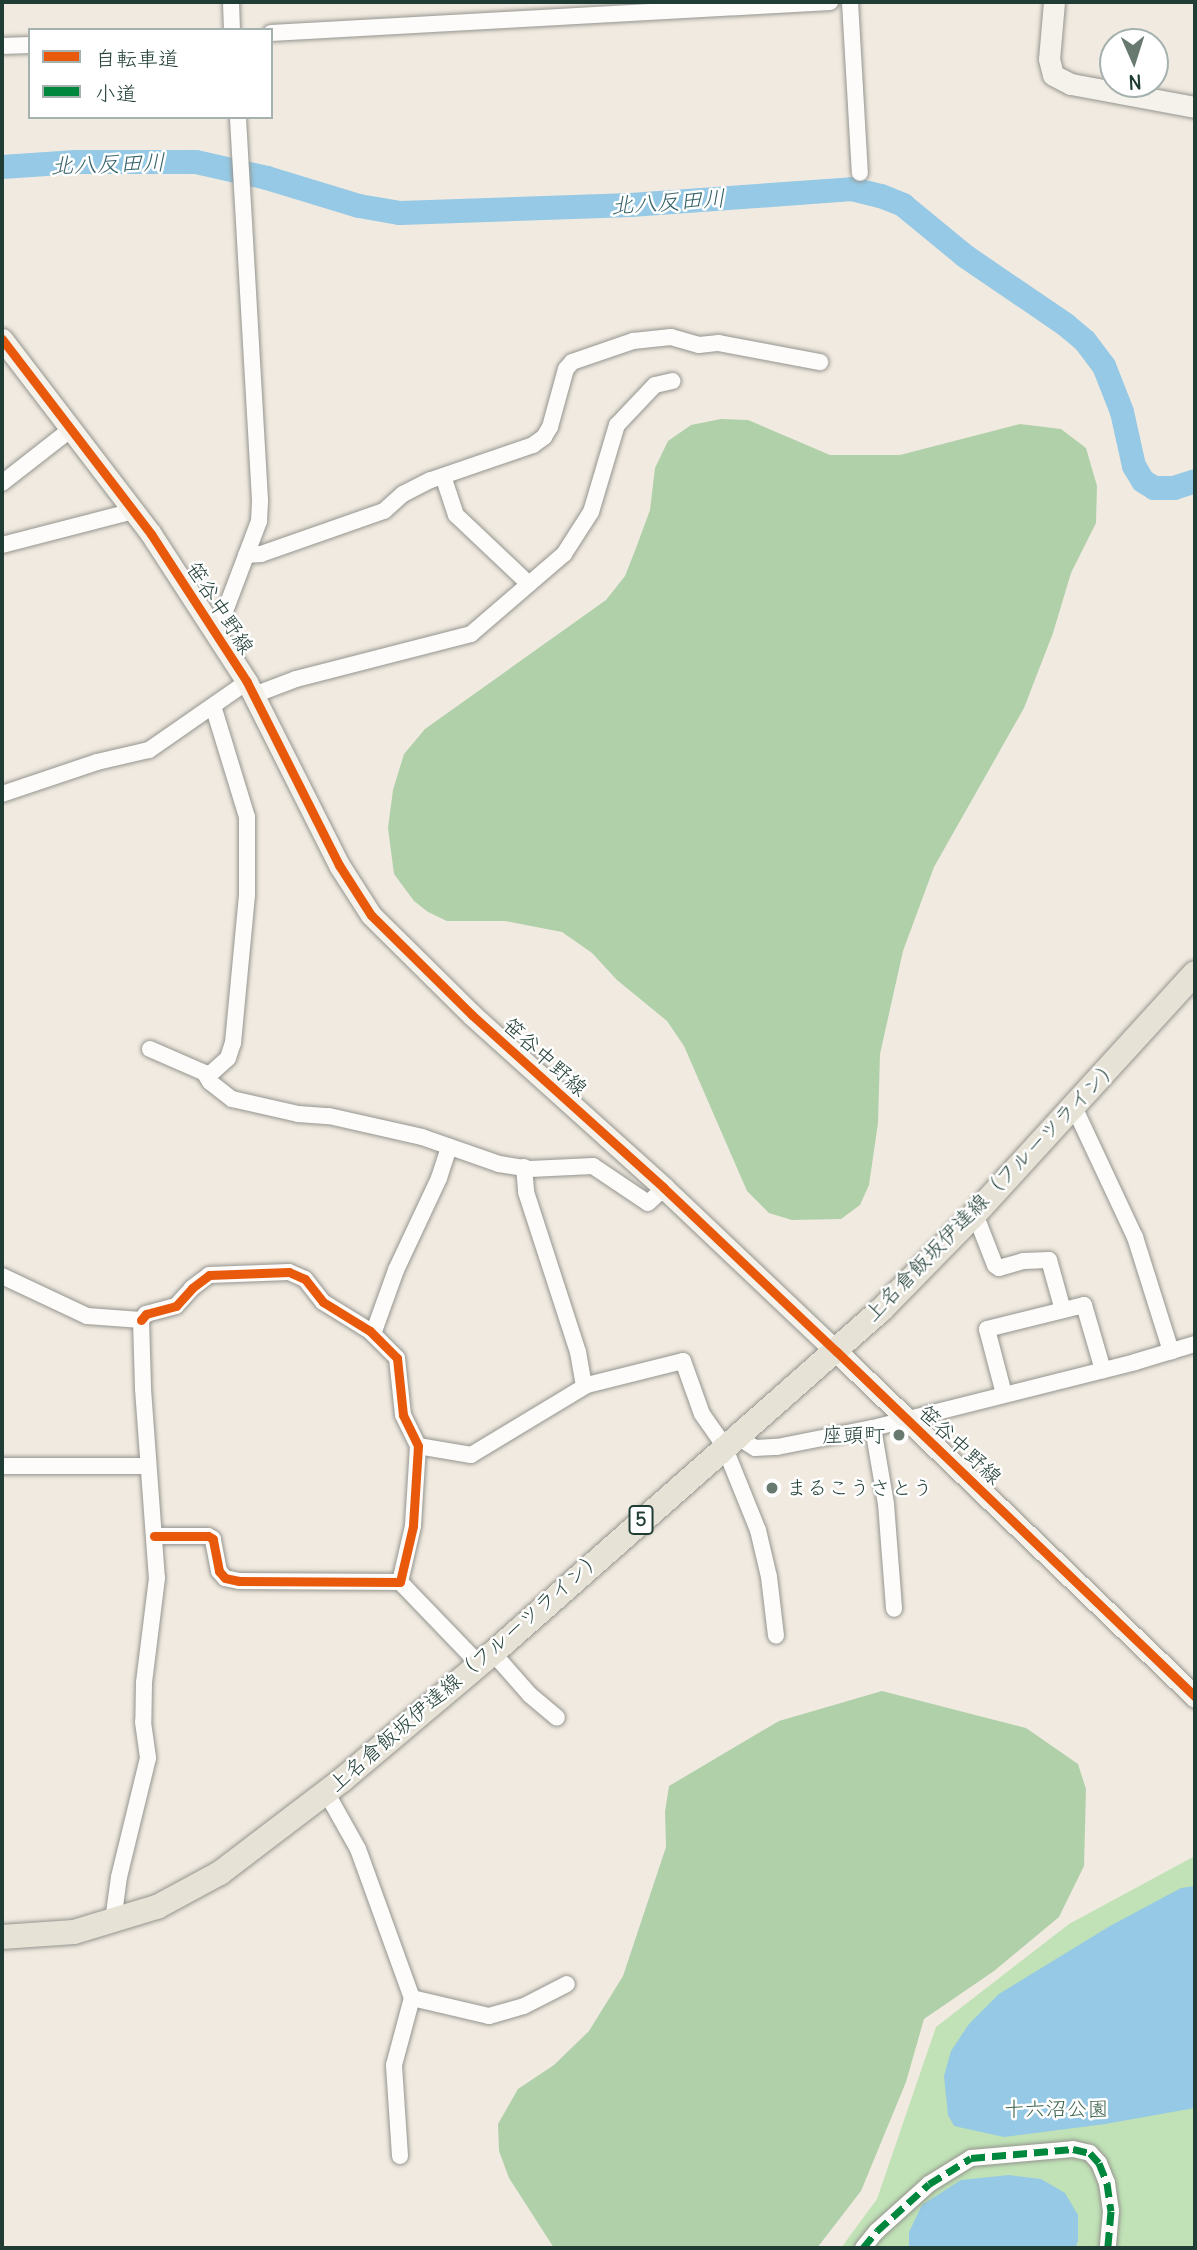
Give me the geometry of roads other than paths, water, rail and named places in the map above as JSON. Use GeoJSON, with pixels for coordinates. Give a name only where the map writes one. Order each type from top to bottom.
{"type":"FeatureCollection","features":[{"type":"Feature","properties":{"kind":"main road","name":"上名倉飯坂伊達線（フルーツライン）"},"geometry":{"type":"LineString","coordinates":[[2,1937],[74,1931],[158,1907],[204,1884],[243,1858],[326,1792],[486,1658],[836,1351],[975,1214],[1195,973]]}},
{"type":"Feature","properties":{"kind":"street"},"geometry":{"type":"LineString","coordinates":[[231,2],[232,28]]}},
{"type":"Feature","properties":{"kind":"street"},"geometry":{"type":"LineString","coordinates":[[273,33],[830,2]]}},
{"type":"Feature","properties":{"kind":"street"},"geometry":{"type":"LineString","coordinates":[[850,2],[860,173]]}},
{"type":"Feature","properties":{"kind":"street"},"geometry":{"type":"LineString","coordinates":[[1054,2],[1049,59],[1053,75],[1077,86],[1195,107]]}},
{"type":"Feature","properties":{"kind":"street"},"geometry":{"type":"LineString","coordinates":[[2,47],[28,45]]}},
{"type":"Feature","properties":{"kind":"street"},"geometry":{"type":"LineString","coordinates":[[216,635],[233,581],[259,521],[260,500],[238,119]]}},
{"type":"Feature","properties":{"kind":"street"},"geometry":{"type":"LineString","coordinates":[[246,555],[261,554],[384,511],[403,494],[443,476],[520,452],[544,437],[550,427],[566,369],[572,362],[633,341],[671,337],[699,345],[719,343],[820,362]]}},
{"type":"Feature","properties":{"kind":"street","name":"笹谷中野線"},"geometry":{"type":"LineString","coordinates":[[2,339],[133,511],[216,635],[250,689],[339,865],[371,915],[472,1015],[664,1188],[909,1420],[1195,1697]]}},
{"type":"Feature","properties":{"kind":"street"},"geometry":{"type":"LineString","coordinates":[[2,794],[97,762],[149,750],[213,706],[250,689],[471,634],[564,554],[591,512],[617,425],[654,385],[673,381]]}},
{"type":"Feature","properties":{"kind":"street"},"geometry":{"type":"LineString","coordinates":[[2,483],[71,429]]}},
{"type":"Feature","properties":{"kind":"street"},"geometry":{"type":"LineString","coordinates":[[443,476],[456,515],[530,584]]}},
{"type":"Feature","properties":{"kind":"street"},"geometry":{"type":"LineString","coordinates":[[2,545],[133,511]]}},
{"type":"Feature","properties":{"kind":"street"},"geometry":{"type":"LineString","coordinates":[[207,1077],[228,1058],[233,1043],[247,895],[247,817],[213,706]]}},
{"type":"Feature","properties":{"kind":"street"},"geometry":{"type":"LineString","coordinates":[[150,1049],[207,1077],[232,1099],[298,1114],[329,1116],[449,1147],[499,1164],[524,1167],[593,1166],[648,1203],[664,1188]]}},
{"type":"Feature","properties":{"kind":"street"},"geometry":{"type":"LineString","coordinates":[[1074,1107],[1135,1237],[1171,1351]]}},
{"type":"Feature","properties":{"kind":"street"},"geometry":{"type":"LineString","coordinates":[[373,1334],[449,1147]]}},
{"type":"Feature","properties":{"kind":"street"},"geometry":{"type":"LineString","coordinates":[[524,1167],[526,1192],[578,1352],[584,1386]]}},
{"type":"Feature","properties":{"kind":"street"},"geometry":{"type":"LineString","coordinates":[[975,1214],[999,1268],[1023,1261],[1049,1260],[1063,1310]]}},
{"type":"Feature","properties":{"kind":"street"},"geometry":{"type":"LineString","coordinates":[[113,1921],[119,1877],[148,1758],[144,1684],[157,1578],[141,1321],[146,1314],[176,1306],[192,1288],[209,1275],[289,1272],[305,1279],[323,1302],[373,1334],[400,1363],[397,1377],[403,1415],[418,1446],[413,1526],[400,1582]]}},
{"type":"Feature","properties":{"kind":"street"},"geometry":{"type":"LineString","coordinates":[[2,1276],[87,1316],[141,1321]]}},
{"type":"Feature","properties":{"kind":"street"},"geometry":{"type":"LineString","coordinates":[[1004,1394],[987,1329],[1063,1310],[1084,1305],[1102,1370]]}},
{"type":"Feature","properties":{"kind":"street"},"geometry":{"type":"LineString","coordinates":[[731,1442],[755,1448],[777,1447],[873,1428],[1195,1344]]}},
{"type":"Feature","properties":{"kind":"street"},"geometry":{"type":"LineString","coordinates":[[418,1446],[471,1455],[584,1386],[683,1361],[702,1414],[731,1442],[758,1530],[769,1577],[776,1636]]}},
{"type":"Feature","properties":{"kind":"street"},"geometry":{"type":"LineString","coordinates":[[873,1428],[886,1504],[894,1609]]}},
{"type":"Feature","properties":{"kind":"street"},"geometry":{"type":"LineString","coordinates":[[2,1466],[148,1466]]}},
{"type":"Feature","properties":{"kind":"street"},"geometry":{"type":"LineString","coordinates":[[154,1536],[208,1536],[213,1539],[219,1572],[225,1578],[239,1581],[400,1582],[557,1718]]}},
{"type":"Feature","properties":{"kind":"street"},"geometry":{"type":"LineString","coordinates":[[326,1792],[358,1849],[412,1998],[394,2065],[400,2156]]}},
{"type":"Feature","properties":{"kind":"street"},"geometry":{"type":"LineString","coordinates":[[412,1998],[489,2016],[524,2006],[566,1984]]}},
{"type":"Feature","properties":{"kind":"street"},"geometry":{"type":"LineString","coordinates":[[863,2248],[877,2231],[929,2184],[971,2158],[1073,2149],[1090,2153],[1099,2163],[1107,2183],[1111,2211],[1108,2248]]}},
{"type":"Feature","properties":{"kind":"water"},"geometry":{"type":"Polygon","coordinates":[[[1195,1886],[1195,2108],[1105,2124],[1004,2137],[954,2126],[948,2115],[944,2076],[951,2051],[969,2024],[999,1994],[1110,1926],[1181,1888],[1195,1886]]]}},
{"type":"Feature","properties":{"kind":"water"},"geometry":{"type":"Polygon","coordinates":[[[1009,2175],[1041,2179],[1065,2193],[1078,2215],[1078,2241],[1075,2248],[909,2248],[909,2232],[922,2205],[961,2180],[1009,2175]]]}},
{"type":"Feature","properties":{"kind":"waterway","name":"北八反田川"},"geometry":{"type":"LineString","coordinates":[[2,167],[76,162],[196,162],[267,178],[359,206],[400,213],[631,205],[852,189],[881,196],[903,205],[965,256],[1085,341],[1104,366],[1122,412],[1134,466],[1143,481],[1154,488],[1174,488],[1195,481]]}},
{"type":"Feature","properties":{"kind":"place","name":"座頭町"},"geometry":{"type":"Point","coordinates":[899,1435]}},
{"type":"Feature","properties":{"kind":"place","name":"まるこうさとう"},"geometry":{"type":"Point","coordinates":[772,1488]}},
{"type":"Feature","properties":{"kind":"park label","name":"十六沼公園"},"geometry":{"type":"Point","coordinates":[1056,2109]}}]}
